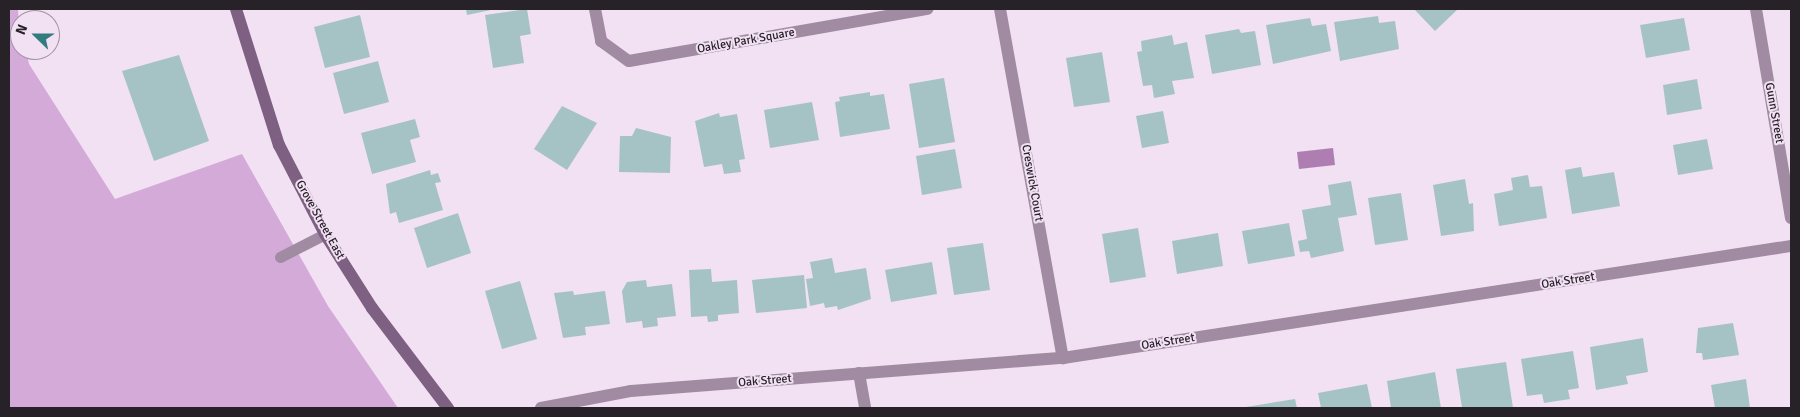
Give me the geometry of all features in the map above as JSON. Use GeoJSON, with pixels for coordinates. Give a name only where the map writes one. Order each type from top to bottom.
{"type":"FeatureCollection","features":[{"type":"Feature","properties":{"kind":"street","name":"Grove Street East"},"geometry":{"type":"LineString","coordinates":[[236,9],[279,145],[326,234],[372,308],[448,408]]}},
{"type":"Feature","properties":{"kind":"street","name":"Oakley Park Square"},"geometry":{"type":"LineString","coordinates":[[595,9],[602,41],[629,61],[928,9]]}},
{"type":"Feature","properties":{"kind":"street","name":"Creswick Court"},"geometry":{"type":"LineString","coordinates":[[1000,9],[1063,358]]}},
{"type":"Feature","properties":{"kind":"street","name":"Gunn Street"},"geometry":{"type":"LineString","coordinates":[[1756,9],[1791,218]]}},
{"type":"Feature","properties":{"kind":"street","name":"Oak Street"},"geometry":{"type":"LineString","coordinates":[[541,408],[631,391],[1063,358],[1791,246]]}},
{"type":"Feature","properties":{"kind":"street"},"geometry":{"type":"LineString","coordinates":[[859,373],[865,408]]}},
{"type":"Feature","properties":{"kind":"lane"},"geometry":{"type":"LineString","coordinates":[[280,256],[326,234]]}},
{"type":"Feature","properties":{"kind":"shaded area"},"geometry":{"type":"Polygon","coordinates":[[[9,9],[18,9],[10,10],[10,60],[28,60],[115,199],[242,154],[328,306],[398,408],[9,408],[9,9]]]}},
{"type":"Feature","properties":{"kind":"shaded area"},"geometry":{"type":"Polygon","coordinates":[[[1333,148],[1335,165],[1299,169],[1297,152],[1333,148]]]}},
{"type":"Feature","properties":{"kind":"building"},"geometry":{"type":"Polygon","coordinates":[[[466,9],[491,9],[491,10],[467,15],[466,9]]]}},
{"type":"Feature","properties":{"kind":"building"},"geometry":{"type":"Polygon","coordinates":[[[527,9],[531,34],[520,36],[524,63],[493,68],[485,15],[527,9]]]}},
{"type":"Feature","properties":{"kind":"building"},"geometry":{"type":"Polygon","coordinates":[[[1414,9],[1458,9],[1435,31],[1414,9]]]}},
{"type":"Feature","properties":{"kind":"building"},"geometry":{"type":"Polygon","coordinates":[[[360,15],[370,57],[325,68],[314,27],[360,15]]]}},
{"type":"Feature","properties":{"kind":"building"},"geometry":{"type":"Polygon","coordinates":[[[1378,16],[1379,23],[1395,21],[1399,49],[1340,61],[1334,22],[1378,16]]]}},
{"type":"Feature","properties":{"kind":"building"},"geometry":{"type":"Polygon","coordinates":[[[1310,18],[1312,26],[1326,24],[1331,51],[1273,64],[1266,25],[1310,18]]]}},
{"type":"Feature","properties":{"kind":"building"},"geometry":{"type":"Polygon","coordinates":[[[1684,18],[1690,50],[1646,58],[1640,25],[1684,18]]]}},
{"type":"Feature","properties":{"kind":"building"},"geometry":{"type":"Polygon","coordinates":[[[1239,29],[1241,33],[1255,31],[1261,65],[1212,74],[1205,35],[1239,29]]]}},
{"type":"Feature","properties":{"kind":"building"},"geometry":{"type":"Polygon","coordinates":[[[1172,35],[1174,45],[1187,42],[1194,78],[1172,81],[1175,94],[1154,98],[1152,85],[1143,86],[1137,52],[1142,51],[1141,41],[1172,35]]]}},
{"type":"Feature","properties":{"kind":"building"},"geometry":{"type":"Polygon","coordinates":[[[1102,52],[1110,102],[1074,107],[1066,58],[1102,52]]]}},
{"type":"Feature","properties":{"kind":"building"},"geometry":{"type":"Polygon","coordinates":[[[179,55],[209,141],[154,161],[122,71],[179,55]]]}},
{"type":"Feature","properties":{"kind":"building"},"geometry":{"type":"Polygon","coordinates":[[[378,61],[389,102],[344,114],[333,73],[378,61]]]}},
{"type":"Feature","properties":{"kind":"building"},"geometry":{"type":"Polygon","coordinates":[[[944,78],[955,142],[919,148],[909,84],[944,78]]]}},
{"type":"Feature","properties":{"kind":"building"},"geometry":{"type":"Polygon","coordinates":[[[1697,79],[1702,109],[1667,115],[1663,85],[1697,79]]]}},
{"type":"Feature","properties":{"kind":"building"},"geometry":{"type":"Polygon","coordinates":[[[870,92],[870,96],[884,94],[890,129],[840,137],[835,102],[840,101],[839,97],[870,92]]]}},
{"type":"Feature","properties":{"kind":"building"},"geometry":{"type":"Polygon","coordinates":[[[812,102],[819,140],[770,148],[764,110],[812,102]]]}},
{"type":"Feature","properties":{"kind":"building"},"geometry":{"type":"Polygon","coordinates":[[[562,106],[597,123],[567,170],[534,149],[562,106]]]}},
{"type":"Feature","properties":{"kind":"building"},"geometry":{"type":"Polygon","coordinates":[[[1163,111],[1169,143],[1142,148],[1136,116],[1163,111]]]}},
{"type":"Feature","properties":{"kind":"building"},"geometry":{"type":"Polygon","coordinates":[[[719,113],[720,117],[737,114],[745,159],[739,160],[741,172],[724,174],[722,164],[704,167],[695,121],[719,113]]]}},
{"type":"Feature","properties":{"kind":"building"},"geometry":{"type":"Polygon","coordinates":[[[415,119],[420,137],[410,140],[416,162],[372,174],[361,133],[415,119]]]}},
{"type":"Feature","properties":{"kind":"building"},"geometry":{"type":"Polygon","coordinates":[[[636,128],[671,137],[670,173],[619,172],[620,136],[632,136],[636,128]]]}},
{"type":"Feature","properties":{"kind":"building"},"geometry":{"type":"Polygon","coordinates":[[[1707,139],[1713,169],[1678,175],[1673,145],[1707,139]]]}},
{"type":"Feature","properties":{"kind":"building"},"geometry":{"type":"Polygon","coordinates":[[[955,149],[962,188],[922,195],[916,156],[955,149]]]}},
{"type":"Feature","properties":{"kind":"building"},"geometry":{"type":"Polygon","coordinates":[[[1581,167],[1583,177],[1614,172],[1620,206],[1572,214],[1565,170],[1581,167]]]}},
{"type":"Feature","properties":{"kind":"building"},"geometry":{"type":"Polygon","coordinates":[[[430,170],[431,175],[438,173],[441,182],[435,183],[443,210],[399,223],[396,212],[390,214],[386,184],[430,170]]]}},
{"type":"Feature","properties":{"kind":"building"},"geometry":{"type":"Polygon","coordinates":[[[1528,175],[1530,187],[1542,186],[1547,218],[1499,226],[1494,194],[1513,190],[1511,178],[1528,175]]]}},
{"type":"Feature","properties":{"kind":"building"},"geometry":{"type":"Polygon","coordinates":[[[1465,179],[1469,204],[1473,203],[1474,231],[1441,236],[1433,185],[1465,179]]]}},
{"type":"Feature","properties":{"kind":"building"},"geometry":{"type":"Polygon","coordinates":[[[1351,181],[1357,215],[1338,218],[1344,251],[1311,258],[1309,251],[1300,252],[1298,241],[1307,239],[1302,210],[1331,205],[1328,185],[1351,181]]]}},
{"type":"Feature","properties":{"kind":"building"},"geometry":{"type":"Polygon","coordinates":[[[1401,193],[1408,240],[1375,245],[1368,198],[1401,193]]]}},
{"type":"Feature","properties":{"kind":"building"},"geometry":{"type":"Polygon","coordinates":[[[458,213],[471,253],[427,268],[414,228],[458,213]]]}},
{"type":"Feature","properties":{"kind":"building"},"geometry":{"type":"Polygon","coordinates":[[[1289,223],[1295,256],[1248,264],[1242,231],[1289,223]]]}},
{"type":"Feature","properties":{"kind":"building"},"geometry":{"type":"Polygon","coordinates":[[[1138,228],[1146,277],[1110,283],[1102,234],[1138,228]]]}},
{"type":"Feature","properties":{"kind":"building"},"geometry":{"type":"Polygon","coordinates":[[[1218,233],[1223,266],[1177,274],[1172,241],[1218,233]]]}},
{"type":"Feature","properties":{"kind":"building"},"geometry":{"type":"Polygon","coordinates":[[[983,243],[990,290],[954,295],[947,248],[983,243]]]}},
{"type":"Feature","properties":{"kind":"building"},"geometry":{"type":"Polygon","coordinates":[[[832,258],[835,273],[866,268],[871,299],[838,310],[837,306],[825,308],[824,303],[810,306],[806,279],[813,278],[810,262],[832,258]]]}},
{"type":"Feature","properties":{"kind":"building"},"geometry":{"type":"Polygon","coordinates":[[[932,262],[937,294],[891,302],[885,270],[932,262]]]}},
{"type":"Feature","properties":{"kind":"building"},"geometry":{"type":"Polygon","coordinates":[[[711,269],[712,282],[737,280],[739,313],[718,315],[718,321],[708,322],[707,316],[691,317],[689,270],[711,269]]]}},
{"type":"Feature","properties":{"kind":"building"},"geometry":{"type":"Polygon","coordinates":[[[804,275],[807,308],[756,313],[752,280],[804,275]]]}},
{"type":"Feature","properties":{"kind":"building"},"geometry":{"type":"Polygon","coordinates":[[[646,280],[647,287],[672,284],[676,316],[657,318],[658,326],[643,328],[642,321],[626,323],[622,291],[627,282],[646,280]]]}},
{"type":"Feature","properties":{"kind":"building"},"geometry":{"type":"Polygon","coordinates":[[[520,281],[537,339],[502,349],[485,291],[520,281]]]}},
{"type":"Feature","properties":{"kind":"building"},"geometry":{"type":"Polygon","coordinates":[[[573,291],[574,295],[605,291],[610,324],[585,327],[586,335],[563,338],[554,293],[573,291]]]}},
{"type":"Feature","properties":{"kind":"building"},"geometry":{"type":"Polygon","coordinates":[[[1733,323],[1739,355],[1703,360],[1702,353],[1696,353],[1698,328],[1733,323]]]}},
{"type":"Feature","properties":{"kind":"building"},"geometry":{"type":"Polygon","coordinates":[[[1643,338],[1648,372],[1626,376],[1628,384],[1596,390],[1590,347],[1643,338]]]}},
{"type":"Feature","properties":{"kind":"building"},"geometry":{"type":"Polygon","coordinates":[[[1573,351],[1579,388],[1568,390],[1570,399],[1544,403],[1542,394],[1527,396],[1521,359],[1573,351]]]}},
{"type":"Feature","properties":{"kind":"building"},"geometry":{"type":"Polygon","coordinates":[[[1506,362],[1513,408],[1462,408],[1456,369],[1506,362]]]}},
{"type":"Feature","properties":{"kind":"building"},"geometry":{"type":"Polygon","coordinates":[[[1435,372],[1441,408],[1391,408],[1387,381],[1435,372]]]}},
{"type":"Feature","properties":{"kind":"building"},"geometry":{"type":"Polygon","coordinates":[[[1746,379],[1750,408],[1715,408],[1711,385],[1746,379]]]}},
{"type":"Feature","properties":{"kind":"building"},"geometry":{"type":"Polygon","coordinates":[[[1367,384],[1372,408],[1321,408],[1318,393],[1367,384]]]}},
{"type":"Feature","properties":{"kind":"building"},"geometry":{"type":"Polygon","coordinates":[[[1295,399],[1297,408],[1246,407],[1295,399]]]}}]}
